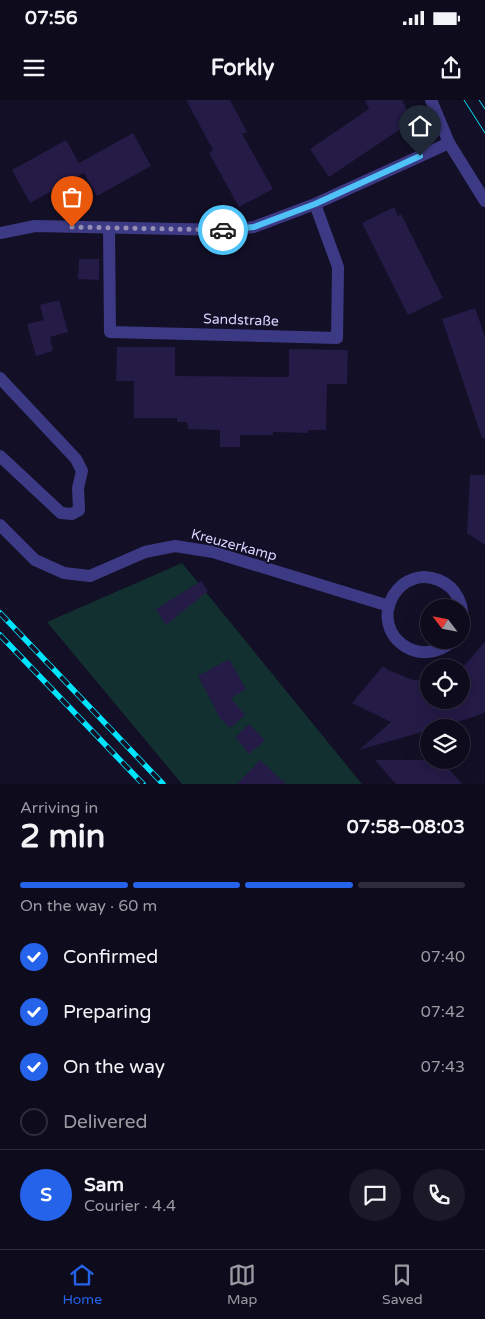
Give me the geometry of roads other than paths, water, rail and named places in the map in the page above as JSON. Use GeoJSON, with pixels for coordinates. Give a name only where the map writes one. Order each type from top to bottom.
{"type":"FeatureCollection","features":[{"type":"Feature","properties":{"kind":"street"},"geometry":{"type":"LineString","coordinates":[[431,100],[449,143],[485,201]]}},
{"type":"Feature","properties":{"kind":"street"},"geometry":{"type":"LineString","coordinates":[[0,233],[35,226],[227,230],[254,227],[315,204],[449,143]]}},
{"type":"Feature","properties":{"kind":"street","name":"Sandstraße"},"geometry":{"type":"LineString","coordinates":[[109,228],[110,332],[337,338],[338,267],[315,204]]}},
{"type":"Feature","properties":{"kind":"street"},"geometry":{"type":"LineString","coordinates":[[0,378],[76,459],[82,471],[78,488],[79,510],[72,514],[61,513],[0,456]]}},
{"type":"Feature","properties":{"kind":"street","name":"Kreuzerkamp"},"geometry":{"type":"LineString","coordinates":[[0,525],[35,560],[64,573],[90,576],[145,552],[175,546],[213,552],[389,606]]}},
{"type":"Feature","properties":{"kind":"street"},"geometry":{"type":"LineString","coordinates":[[442,649],[434,652],[417,652],[404,647],[392,632],[388,616],[389,606],[394,594],[403,585],[414,579],[429,578],[440,580],[450,586],[460,599]]}},
{"type":"Feature","properties":{"kind":"tram line"},"geometry":{"type":"LineString","coordinates":[[464,100],[485,133]]}},
{"type":"Feature","properties":{"kind":"tram line"},"geometry":{"type":"LineString","coordinates":[[479,100],[485,109]]}},
{"type":"Feature","properties":{"kind":"railway"},"geometry":{"type":"LineString","coordinates":[[0,613],[163,784]]}},
{"type":"Feature","properties":{"kind":"railway"},"geometry":{"type":"LineString","coordinates":[[0,635],[143,784]]}}]}
